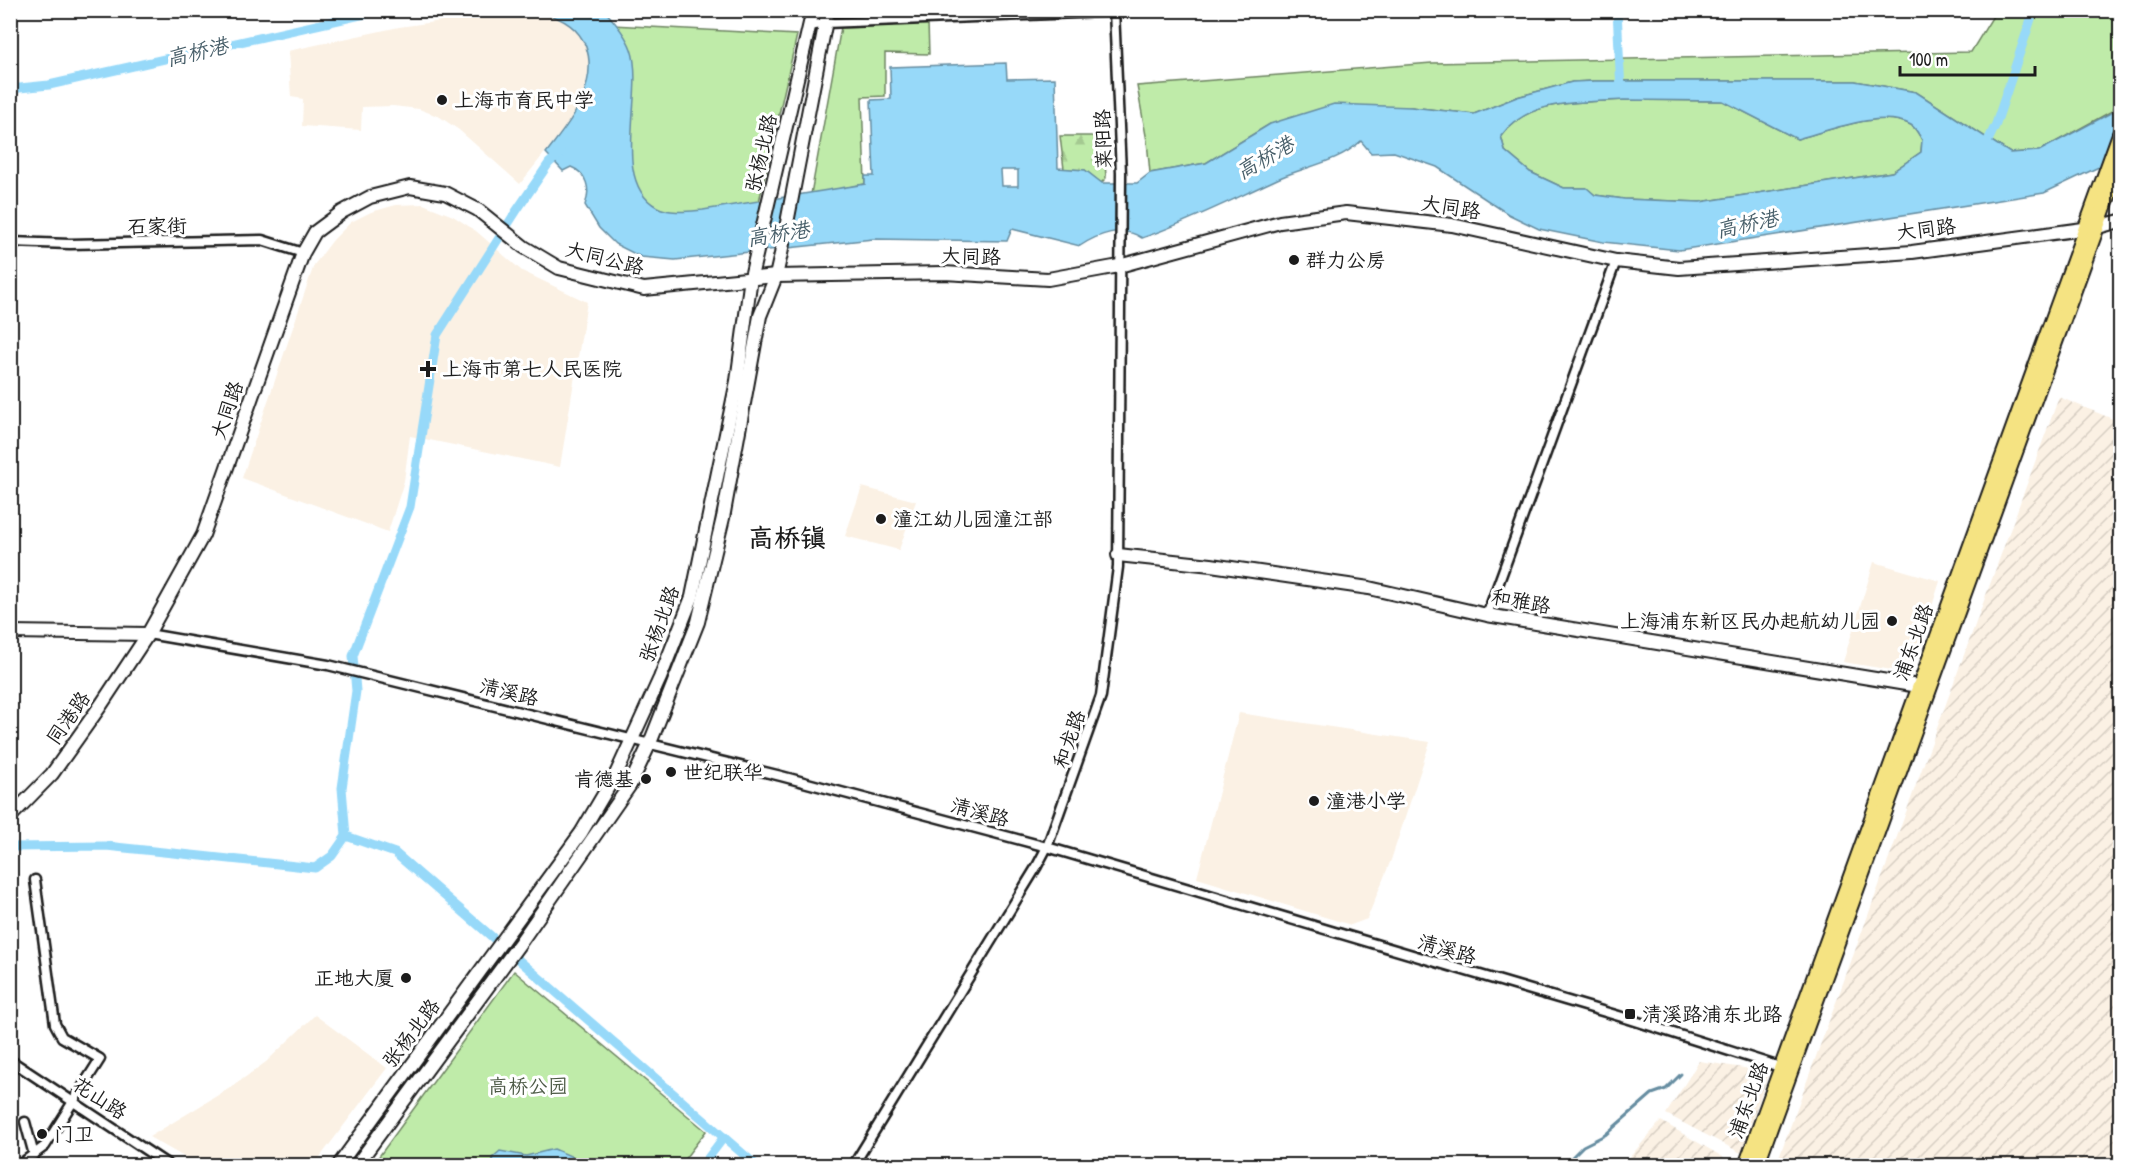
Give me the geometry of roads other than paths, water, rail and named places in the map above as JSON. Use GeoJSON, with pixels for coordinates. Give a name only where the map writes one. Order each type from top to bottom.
{"type":"FeatureCollection","features":[{"type":"Feature","properties":{"kind":"main road","name":"浦东北路"},"geometry":{"type":"LineString","coordinates":[[1756,1166],[1786,1069],[1918,686],[2114,166],[2121,134]]}},
{"type":"Feature","properties":{"kind":"main road","name":"浦东北路"},"geometry":{"type":"LineString","coordinates":[[1746,1166],[1786,1069],[2091,227]]}},
{"type":"Feature","properties":{"kind":"street","name":"张杨北路"},"geometry":{"type":"LineString","coordinates":[[338,1166],[581,833],[617,772],[660,678],[692,597],[737,381],[751,277],[813,10]]}},
{"type":"Feature","properties":{"kind":"street"},"geometry":{"type":"LineString","coordinates":[[810,26],[827,17],[1153,10]]}},
{"type":"Feature","properties":{"kind":"street","name":"莱阳路"},"geometry":{"type":"LineString","coordinates":[[1114,11],[1121,173],[1119,267]]}},
{"type":"Feature","properties":{"kind":"street","name":"张杨北路"},"geometry":{"type":"LineString","coordinates":[[356,1166],[516,949],[630,785],[650,742],[698,622],[723,518],[760,316],[776,276],[781,254],[827,17]]}},
{"type":"Feature","properties":{"kind":"street","name":"大同路"},"geometry":{"type":"LineString","coordinates":[[148,634],[203,535],[303,253],[315,232],[370,197],[410,187],[445,193],[478,210]]}},
{"type":"Feature","properties":{"kind":"street","name":"大同公路"},"geometry":{"type":"LineString","coordinates":[[478,210],[524,247],[559,268],[644,289],[776,276]]}},
{"type":"Feature","properties":{"kind":"street","name":"大同路"},"geometry":{"type":"LineString","coordinates":[[776,276],[944,273],[1048,279],[1119,267],[1280,222],[1346,213],[1452,225],[1616,261],[1678,268],[1912,252],[2121,221]]}},
{"type":"Feature","properties":{"kind":"street","name":"石家街"},"geometry":{"type":"LineString","coordinates":[[10,242],[70,244],[262,240],[303,253]]}},
{"type":"Feature","properties":{"kind":"street"},"geometry":{"type":"LineString","coordinates":[[1487,615],[1616,261]]}},
{"type":"Feature","properties":{"kind":"street","name":"和龙路"},"geometry":{"type":"LineString","coordinates":[[853,1166],[1047,847],[1101,696],[1118,555],[1119,267]]}},
{"type":"Feature","properties":{"kind":"street","name":"和雅路"},"geometry":{"type":"LineString","coordinates":[[1118,555],[1180,560],[1369,588],[1487,615],[1918,686]]}},
{"type":"Feature","properties":{"kind":"street"},"geometry":{"type":"LineString","coordinates":[[10,632],[148,634]]}},
{"type":"Feature","properties":{"kind":"street","name":"清溪路"},"geometry":{"type":"LineString","coordinates":[[148,634],[328,665],[650,742],[1047,847],[1629,1019],[1786,1069]]}},
{"type":"Feature","properties":{"kind":"street","name":"同港路"},"geometry":{"type":"LineString","coordinates":[[10,817],[52,774],[148,634]]}},
{"type":"Feature","properties":{"kind":"street"},"geometry":{"type":"LineString","coordinates":[[18,1166],[45,1146],[100,1059],[62,1037],[55,1024],[35,880]]}},
{"type":"Feature","properties":{"kind":"street","name":"花山路"},"geometry":{"type":"LineString","coordinates":[[10,1060],[170,1166]]}},
{"type":"Feature","properties":{"kind":"street"},"geometry":{"type":"LineString","coordinates":[[25,1122],[34,1155]]}},
{"type":"Feature","properties":{"kind":"water"},"geometry":{"type":"Polygon","coordinates":[[[542,10],[605,11],[623,33],[631,49],[634,67],[632,157],[635,177],[643,194],[657,207],[674,211],[703,210],[865,184],[865,176],[874,176],[871,100],[891,99],[890,67],[1006,63],[1007,79],[1055,78],[1058,168],[1085,170],[1102,183],[1137,183],[1150,173],[1206,163],[1270,124],[1334,104],[1411,107],[1474,114],[1517,97],[1572,82],[1594,81],[1855,81],[1916,92],[2010,153],[2039,151],[2120,108],[2120,157],[2044,193],[1679,250],[1603,242],[1539,229],[1508,214],[1437,167],[1394,152],[1371,153],[1361,141],[1344,154],[1282,177],[1195,217],[1142,238],[1126,232],[1110,233],[1080,246],[1012,229],[1007,241],[873,239],[675,260],[641,257],[615,244],[599,228],[585,205],[588,194],[581,173],[571,167],[563,171],[546,153],[577,110],[586,88],[589,59],[580,35],[558,18],[542,13],[542,10]],[[1624,100],[1557,105],[1526,115],[1512,124],[1501,136],[1505,151],[1530,172],[1564,188],[1587,188],[1595,195],[1624,199],[1700,202],[1892,172],[1921,152],[1922,140],[1916,130],[1911,125],[1899,121],[1870,120],[1797,139],[1723,101],[1624,100]],[[1001,170],[1002,186],[1018,186],[1018,170],[1001,170]]]}},
{"type":"Feature","properties":{"kind":"water"},"geometry":{"type":"Polygon","coordinates":[[[554,1149],[573,1157],[580,1165],[494,1165],[492,1158],[500,1151],[526,1156],[554,1149]]]}},
{"type":"Feature","properties":{"kind":"waterway","name":"高桥港"},"geometry":{"type":"LineString","coordinates":[[10,89],[49,85],[383,10]]}},
{"type":"Feature","properties":{"kind":"waterway"},"geometry":{"type":"LineString","coordinates":[[1617,10],[1621,91]]}},
{"type":"Feature","properties":{"kind":"waterway"},"geometry":{"type":"LineString","coordinates":[[1984,149],[1996,124],[2034,10]]}},
{"type":"Feature","properties":{"kind":"waterway"},"geometry":{"type":"LineString","coordinates":[[10,847],[106,846],[315,868],[332,856],[346,836],[342,788],[356,691],[353,656],[410,507],[437,335],[549,163],[561,153]]}},
{"type":"Feature","properties":{"kind":"waterway"},"geometry":{"type":"LineString","coordinates":[[346,836],[395,853],[757,1166]]}},
{"type":"Feature","properties":{"kind":"waterway"},"geometry":{"type":"LineString","coordinates":[[1563,1166],[1583,1146],[1605,1135],[1652,1094],[1666,1089],[1681,1074]]}},
{"type":"Feature","properties":{"kind":"waterway"},"geometry":{"type":"LineString","coordinates":[[702,1166],[724,1137]]}},
{"type":"Feature","properties":{"kind":"place","name":"上海市育民中学"},"geometry":{"type":"Point","coordinates":[442,100]}},
{"type":"Feature","properties":{"kind":"place","name":"群力公房"},"geometry":{"type":"Point","coordinates":[1294,260]}},
{"type":"Feature","properties":{"kind":"place","name":"上海市第七人民医院"},"geometry":{"type":"Point","coordinates":[428,369]}},
{"type":"Feature","properties":{"kind":"place","name":"潼江幼儿园潼江部"},"geometry":{"type":"Point","coordinates":[881,519]}},
{"type":"Feature","properties":{"kind":"place","name":"上海浦东新区民办起航幼儿园"},"geometry":{"type":"Point","coordinates":[1892,621]}},
{"type":"Feature","properties":{"kind":"place","name":"世纪联华"},"geometry":{"type":"Point","coordinates":[671,772]}},
{"type":"Feature","properties":{"kind":"place","name":"肯德基"},"geometry":{"type":"Point","coordinates":[646,779]}},
{"type":"Feature","properties":{"kind":"place","name":"潼港小学"},"geometry":{"type":"Point","coordinates":[1314,801]}},
{"type":"Feature","properties":{"kind":"place","name":"正地大厦"},"geometry":{"type":"Point","coordinates":[406,978]}},
{"type":"Feature","properties":{"kind":"place","name":"清溪路浦东北路"},"geometry":{"type":"Point","coordinates":[1630,1014]}},
{"type":"Feature","properties":{"kind":"place","name":"门卫"},"geometry":{"type":"Point","coordinates":[42,1134]}},
{"type":"Feature","properties":{"kind":"district","name":"高桥镇"},"geometry":{"type":"Point","coordinates":[787,538]}},
{"type":"Feature","properties":{"kind":"park label","name":"高桥公园"},"geometry":{"type":"Point","coordinates":[528,1086]}}]}
